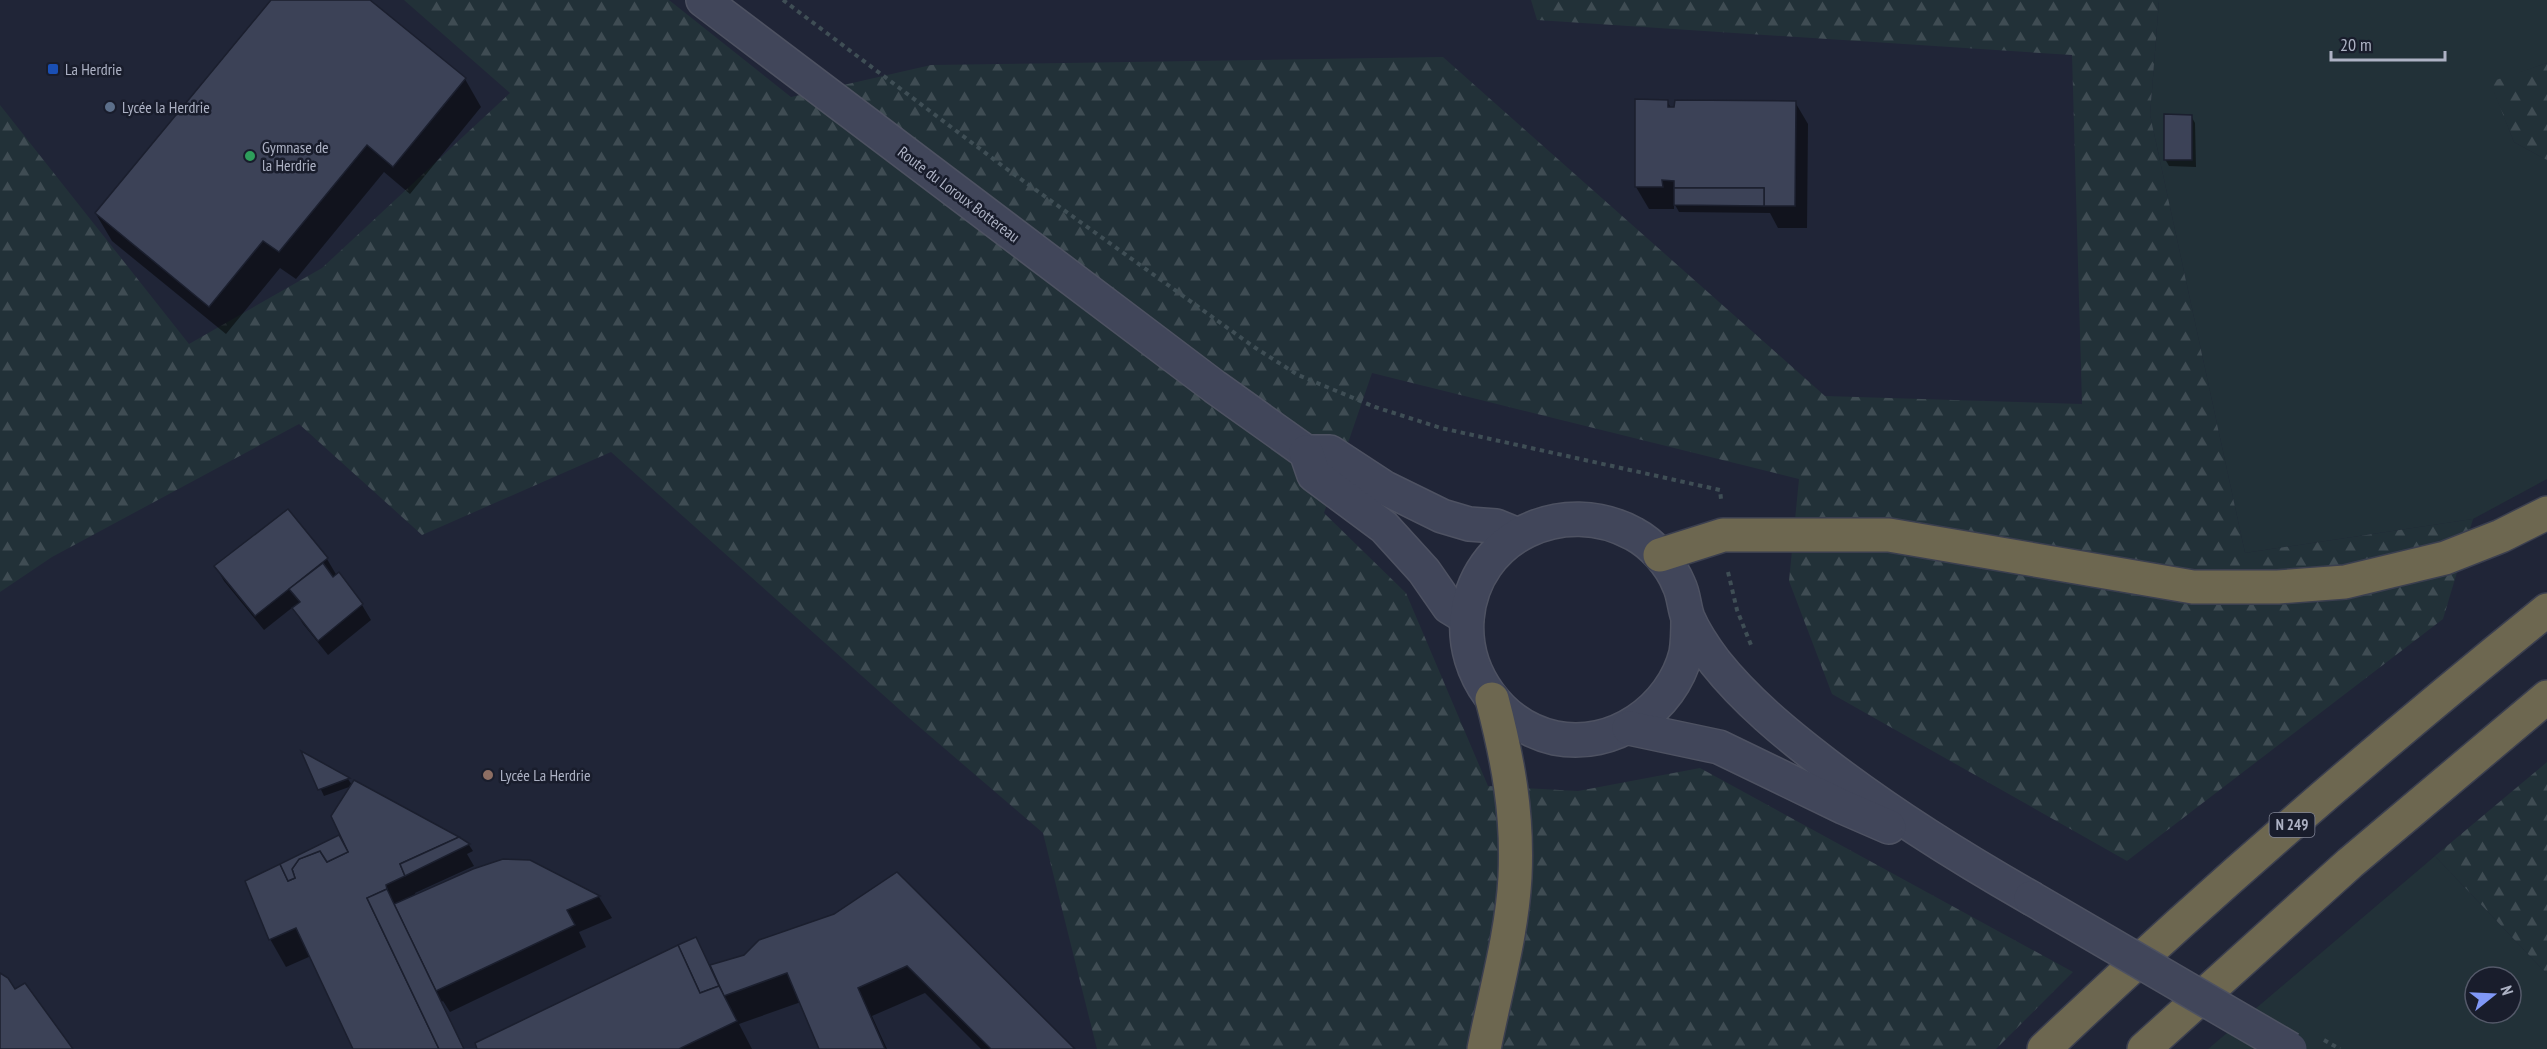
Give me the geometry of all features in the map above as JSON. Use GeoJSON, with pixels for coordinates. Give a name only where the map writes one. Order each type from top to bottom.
{"type":"FeatureCollection","features":[{"type":"Feature","properties":{"kind":"highway"},"geometry":{"type":"LineString","coordinates":[[1660,555],[1723,536],[1889,535],[2193,587],[2278,587],[2345,582],[2445,558],[2501,536],[2547,513]]}},
{"type":"Feature","properties":{"kind":"highway","name":"N 249"},"geometry":{"type":"LineString","coordinates":[[2044,1049],[2284,832],[2547,610]]}},
{"type":"Feature","properties":{"kind":"highway"},"geometry":{"type":"LineString","coordinates":[[2144,1049],[2350,864],[2547,697]]}},
{"type":"Feature","properties":{"kind":"highway"},"geometry":{"type":"LineString","coordinates":[[1484,1049],[1508,928],[1515,878],[1514,804],[1508,758],[1492,699]]}},
{"type":"Feature","properties":{"kind":"main road","name":"Route du Loroux Bottereau"},"geometry":{"type":"LineString","coordinates":[[703,0],[1215,387],[1306,452]]}},
{"type":"Feature","properties":{"kind":"main road"},"geometry":{"type":"LineString","coordinates":[[1467,618],[1449,607],[1424,571],[1384,527],[1314,475],[1306,452],[1330,452],[1385,488],[1442,516],[1469,524],[1496,525],[1518,535]]}},
{"type":"Feature","properties":{"kind":"main road"},"geometry":{"type":"LineString","coordinates":[[1688,618],[1686,652],[1675,682],[1655,708],[1629,728],[1593,739],[1555,738],[1520,724],[1492,699],[1477,675],[1468,647],[1467,618],[1475,586],[1493,557],[1518,535],[1546,522],[1577,518],[1608,522],[1636,535],[1660,555],[1679,584],[1688,618],[1714,661],[1773,723],[1852,785],[1957,855],[2290,1049]]}},
{"type":"Feature","properties":{"kind":"main road"},"geometry":{"type":"LineString","coordinates":[[1629,728],[1719,747],[1843,807],[1957,855]]}},
{"type":"Feature","properties":{"kind":"path"},"geometry":{"type":"LineString","coordinates":[[783,0],[1013,174],[1254,347],[1298,375],[1375,407],[1441,428],[1720,490],[1723,536],[1737,610],[1755,652]]}},
{"type":"Feature","properties":{"kind":"path"},"geometry":{"type":"LineString","coordinates":[[2320,1038],[2340,1049]]}},
{"type":"Feature","properties":{"kind":"green space"},"geometry":{"type":"Polygon","coordinates":[[[404,0],[669,0],[791,97],[931,65],[1443,57],[1825,396],[2082,404],[2072,55],[1537,20],[1531,0],[2159,0],[2150,115],[2245,553],[2473,519],[2443,619],[2127,861],[1832,694],[1789,581],[1799,479],[1372,373],[1324,513],[1406,593],[1488,786],[1578,791],[1700,768],[2073,972],[1996,1049],[1097,1049],[1043,833],[909,718],[611,452],[422,535],[299,424],[52,557],[0,592],[0,105],[189,344],[322,268],[510,93],[404,0]]]}},
{"type":"Feature","properties":{"kind":"green space"},"geometry":{"type":"Polygon","coordinates":[[[2159,0],[2547,0],[2547,63],[2491,83],[2514,142],[2547,160],[2547,479],[2473,519],[2245,553],[2150,115],[2159,0]]]}},
{"type":"Feature","properties":{"kind":"green space"},"geometry":{"type":"Polygon","coordinates":[[[2547,63],[2547,160],[2514,142],[2490,82],[2547,63]]]}},
{"type":"Feature","properties":{"kind":"green space"},"geometry":{"type":"Polygon","coordinates":[[[2547,762],[2547,974],[2435,856],[2547,762]]]}},
{"type":"Feature","properties":{"kind":"green space"},"geometry":{"type":"Polygon","coordinates":[[[2435,856],[2547,974],[2547,1049],[2208,1049],[2435,856]]]}},
{"type":"Feature","properties":{"kind":"building","name":"Gymnase de la Herdrie"},"geometry":{"type":"Polygon","coordinates":[[[271,0],[370,0],[466,78],[393,167],[367,145],[279,252],[263,241],[209,307],[95,213],[271,0]]]}},
{"type":"Feature","properties":{"kind":"building"},"geometry":{"type":"Polygon","coordinates":[[[1635,99],[1668,100],[1668,107],[1674,107],[1675,100],[1796,101],[1795,206],[1764,206],[1764,188],[1674,188],[1674,181],[1662,180],[1663,187],[1635,187],[1635,99]]]}},
{"type":"Feature","properties":{"kind":"building"},"geometry":{"type":"Polygon","coordinates":[[[2164,114],[2192,115],[2192,160],[2164,160],[2164,114]]]}},
{"type":"Feature","properties":{"kind":"building"},"geometry":{"type":"Polygon","coordinates":[[[1674,188],[1764,188],[1764,206],[1674,205],[1674,188]]]}},
{"type":"Feature","properties":{"kind":"building"},"geometry":{"type":"Polygon","coordinates":[[[288,509],[328,558],[255,616],[214,566],[288,509]]]}},
{"type":"Feature","properties":{"kind":"building"},"geometry":{"type":"Polygon","coordinates":[[[323,563],[333,577],[339,572],[363,604],[318,641],[292,608],[300,602],[289,589],[323,563]]]}},
{"type":"Feature","properties":{"kind":"building"},"geometry":{"type":"Polygon","coordinates":[[[301,751],[350,778],[318,790],[301,751]]]}},
{"type":"Feature","properties":{"kind":"building"},"geometry":{"type":"Polygon","coordinates":[[[354,780],[459,837],[400,864],[405,876],[386,885],[387,889],[367,898],[439,1049],[353,1049],[296,928],[269,940],[245,881],[280,864],[288,881],[295,878],[292,869],[299,859],[320,851],[327,862],[348,852],[331,816],[354,780]]]}},
{"type":"Feature","properties":{"kind":"building"},"geometry":{"type":"Polygon","coordinates":[[[339,835],[348,852],[327,862],[320,851],[299,859],[292,869],[295,878],[288,881],[280,864],[339,835]]]}},
{"type":"Feature","properties":{"kind":"building"},"geometry":{"type":"Polygon","coordinates":[[[459,837],[470,844],[405,876],[400,864],[459,837]]]}},
{"type":"Feature","properties":{"kind":"building"},"geometry":{"type":"Polygon","coordinates":[[[503,859],[530,860],[600,896],[567,910],[575,925],[436,991],[394,904],[473,869],[503,859]]]}},
{"type":"Feature","properties":{"kind":"building"},"geometry":{"type":"Polygon","coordinates":[[[897,872],[1075,1049],[991,1049],[907,966],[858,988],[885,1049],[819,1049],[787,973],[724,996],[710,965],[744,955],[759,940],[834,914],[897,872]]]}},
{"type":"Feature","properties":{"kind":"building"},"geometry":{"type":"Polygon","coordinates":[[[387,889],[464,1049],[439,1049],[367,898],[387,889]]]}},
{"type":"Feature","properties":{"kind":"building"},"geometry":{"type":"Polygon","coordinates":[[[696,937],[719,986],[700,993],[678,945],[696,937]]]}},
{"type":"Feature","properties":{"kind":"building"},"geometry":{"type":"Polygon","coordinates":[[[678,945],[700,993],[719,986],[737,1021],[679,1049],[477,1049],[475,1043],[678,945]]]}},
{"type":"Feature","properties":{"kind":"building"},"geometry":{"type":"Polygon","coordinates":[[[0,973],[8,978],[15,989],[25,983],[73,1049],[0,1049],[0,973]]]}},
{"type":"Feature","properties":{"kind":"place","name":"La Herdrie"},"geometry":{"type":"Point","coordinates":[53,69]}},
{"type":"Feature","properties":{"kind":"place","name":"Lycée la Herdrie"},"geometry":{"type":"Point","coordinates":[110,107]}},
{"type":"Feature","properties":{"kind":"place","name":"Gymnase de la Herdrie"},"geometry":{"type":"Point","coordinates":[250,156]}},
{"type":"Feature","properties":{"kind":"place","name":"Lycée La Herdrie"},"geometry":{"type":"Point","coordinates":[488,775]}}]}
